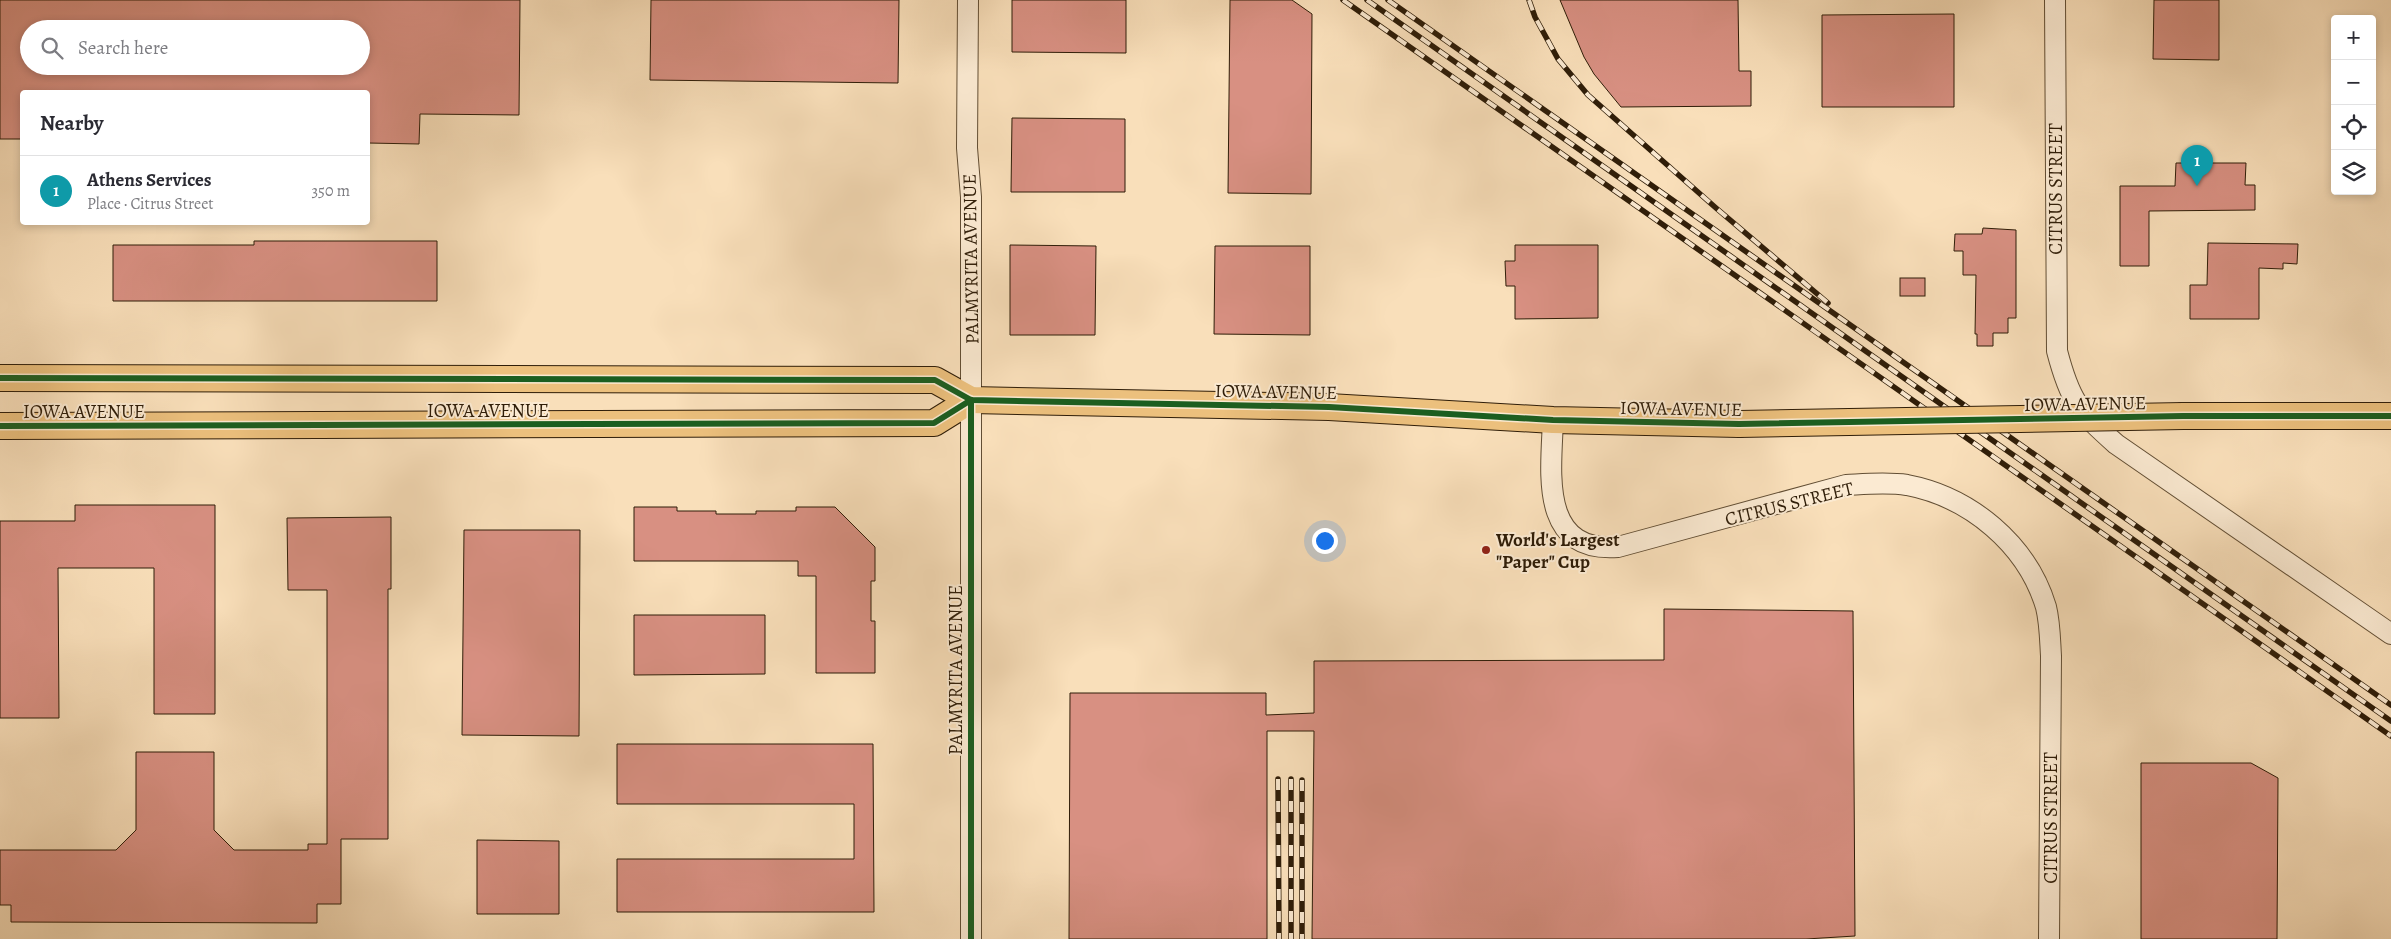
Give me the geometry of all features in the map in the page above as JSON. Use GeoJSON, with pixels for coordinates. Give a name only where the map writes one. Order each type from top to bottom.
{"type":"FeatureCollection","features":[{"type":"Feature","properties":{"kind":"main road","name":"IOWA AVENUE"},"geometry":{"type":"LineString","coordinates":[[0,378],[936,380],[971,400],[1329,406],[1553,420],[1739,424],[2183,416],[2391,416]]}},
{"type":"Feature","properties":{"kind":"main road","name":"IOWA AVENUE"},"geometry":{"type":"LineString","coordinates":[[0,426],[934,423],[971,400]]}},
{"type":"Feature","properties":{"kind":"street","name":"PALMYRITA AVENUE"},"geometry":{"type":"LineString","coordinates":[[968,0],[967,148],[971,197],[972,939]]}},
{"type":"Feature","properties":{"kind":"street","name":"CITRUS STREET"},"geometry":{"type":"LineString","coordinates":[[2055,0],[2055,304],[2057,351],[2065,380],[2074,402],[2090,421],[2116,444],[2391,634]]}},
{"type":"Feature","properties":{"kind":"street","name":"CITRUS STREET"},"geometry":{"type":"LineString","coordinates":[[1553,420],[1552,499],[1564,526],[1582,542],[1593,546],[1618,547],[1846,486],[1881,483],[1905,485],[1950,498],[1986,521],[2006,539],[2033,578],[2048,618],[2051,656],[2049,939]]}},
{"type":"Feature","properties":{"kind":"building"},"geometry":{"type":"Polygon","coordinates":[[[0,0],[520,0],[519,115],[420,114],[419,144],[370,143],[370,90],[20,90],[20,139],[0,139],[0,0]]]}},
{"type":"Feature","properties":{"kind":"building"},"geometry":{"type":"Polygon","coordinates":[[[651,0],[899,0],[898,83],[650,80],[651,0]]]}},
{"type":"Feature","properties":{"kind":"building"},"geometry":{"type":"Polygon","coordinates":[[[1012,0],[1126,0],[1126,53],[1012,52],[1012,0]]]}},
{"type":"Feature","properties":{"kind":"building"},"geometry":{"type":"Polygon","coordinates":[[[1230,0],[1292,0],[1312,14],[1311,194],[1228,193],[1230,0]]]}},
{"type":"Feature","properties":{"kind":"building"},"geometry":{"type":"Polygon","coordinates":[[[1560,0],[1738,0],[1739,71],[1751,71],[1751,106],[1621,107],[1594,74],[1584,57],[1560,0]]]}},
{"type":"Feature","properties":{"kind":"building"},"geometry":{"type":"Polygon","coordinates":[[[2154,0],[2219,0],[2219,60],[2153,59],[2154,0]]]}},
{"type":"Feature","properties":{"kind":"building"},"geometry":{"type":"Polygon","coordinates":[[[1954,14],[1954,107],[1822,107],[1822,15],[1954,14]]]}},
{"type":"Feature","properties":{"kind":"building"},"geometry":{"type":"Polygon","coordinates":[[[1012,118],[1125,119],[1125,192],[1011,192],[1012,118]]]}},
{"type":"Feature","properties":{"kind":"building"},"geometry":{"type":"Polygon","coordinates":[[[2176,163],[2246,163],[2245,185],[2255,185],[2255,210],[2149,211],[2149,266],[2120,266],[2120,186],[2175,186],[2176,163]]]}},
{"type":"Feature","properties":{"kind":"building"},"geometry":{"type":"Polygon","coordinates":[[[1983,228],[2016,230],[2016,318],[2008,318],[2008,333],[1993,333],[1993,346],[1977,346],[1977,334],[1975,334],[1976,275],[1963,275],[1963,251],[1954,251],[1955,234],[1982,234],[1983,228]]]}},
{"type":"Feature","properties":{"kind":"building"},"geometry":{"type":"Polygon","coordinates":[[[254,241],[437,241],[437,301],[113,301],[113,245],[254,245],[254,241]]]}},
{"type":"Feature","properties":{"kind":"building"},"geometry":{"type":"Polygon","coordinates":[[[2208,243],[2298,244],[2297,264],[2283,263],[2283,269],[2259,268],[2259,319],[2190,319],[2190,285],[2207,285],[2208,243]]]}},
{"type":"Feature","properties":{"kind":"building"},"geometry":{"type":"Polygon","coordinates":[[[1010,245],[1096,246],[1095,335],[1010,335],[1010,245]]]}},
{"type":"Feature","properties":{"kind":"building"},"geometry":{"type":"Polygon","coordinates":[[[1515,245],[1598,245],[1598,318],[1515,319],[1515,286],[1506,286],[1505,261],[1515,261],[1515,245]]]}},
{"type":"Feature","properties":{"kind":"building"},"geometry":{"type":"Polygon","coordinates":[[[1215,246],[1310,246],[1310,335],[1214,334],[1215,246]]]}},
{"type":"Feature","properties":{"kind":"building"},"geometry":{"type":"Polygon","coordinates":[[[1900,278],[1925,278],[1925,296],[1900,296],[1900,278]]]}},
{"type":"Feature","properties":{"kind":"building"},"geometry":{"type":"Polygon","coordinates":[[[75,505],[215,505],[215,714],[154,714],[154,568],[58,568],[59,718],[0,718],[0,521],[75,521],[75,505]]]}},
{"type":"Feature","properties":{"kind":"building"},"geometry":{"type":"Polygon","coordinates":[[[634,507],[677,507],[677,511],[716,511],[716,514],[756,514],[756,511],[796,511],[796,507],[835,507],[875,547],[875,581],[871,581],[871,621],[875,621],[875,673],[816,673],[816,576],[798,576],[798,561],[634,561],[634,507]]]}},
{"type":"Feature","properties":{"kind":"building"},"geometry":{"type":"Polygon","coordinates":[[[391,517],[391,589],[388,589],[388,839],[341,839],[341,904],[317,904],[317,923],[11,922],[11,905],[0,905],[0,850],[116,850],[136,830],[136,752],[214,752],[214,830],[234,850],[308,850],[308,844],[327,844],[327,590],[288,590],[287,518],[391,517]]]}},
{"type":"Feature","properties":{"kind":"building"},"geometry":{"type":"Polygon","coordinates":[[[464,530],[580,530],[579,736],[462,735],[464,530]]]}},
{"type":"Feature","properties":{"kind":"building"},"geometry":{"type":"Polygon","coordinates":[[[1664,609],[1853,611],[1855,936],[1806,939],[1312,939],[1314,731],[1267,731],[1267,939],[1069,939],[1070,693],[1266,693],[1266,715],[1314,713],[1314,661],[1664,660],[1664,609]]]}},
{"type":"Feature","properties":{"kind":"building"},"geometry":{"type":"Polygon","coordinates":[[[634,615],[765,615],[765,674],[634,675],[634,615]]]}},
{"type":"Feature","properties":{"kind":"building"},"geometry":{"type":"Polygon","coordinates":[[[617,744],[873,744],[874,912],[617,912],[617,859],[854,859],[854,804],[617,804],[617,744]]]}},
{"type":"Feature","properties":{"kind":"building"},"geometry":{"type":"Polygon","coordinates":[[[2141,763],[2251,763],[2278,778],[2277,939],[2141,939],[2141,763]]]}},
{"type":"Feature","properties":{"kind":"building"},"geometry":{"type":"Polygon","coordinates":[[[477,840],[559,841],[559,914],[477,914],[477,840]]]}},
{"type":"Feature","properties":{"kind":"railway"},"geometry":{"type":"LineString","coordinates":[[1343,0],[2391,736]]}},
{"type":"Feature","properties":{"kind":"railway"},"geometry":{"type":"LineString","coordinates":[[1367,0],[2391,721]]}},
{"type":"Feature","properties":{"kind":"railway"},"geometry":{"type":"LineString","coordinates":[[1388,0],[2391,705]]}},
{"type":"Feature","properties":{"kind":"railway"},"geometry":{"type":"LineString","coordinates":[[1529,0],[1535,17],[1558,59],[1588,95],[1716,208],[1828,303]]}},
{"type":"Feature","properties":{"kind":"railway"},"geometry":{"type":"LineString","coordinates":[[1278,779],[1279,939]]}},
{"type":"Feature","properties":{"kind":"railway"},"geometry":{"type":"LineString","coordinates":[[1291,779],[1291,939]]}},
{"type":"Feature","properties":{"kind":"railway"},"geometry":{"type":"LineString","coordinates":[[1302,780],[1302,939]]}},
{"type":"Feature","properties":{"kind":"cycle path"},"geometry":{"type":"LineString","coordinates":[[0,378],[935,380],[971,400],[1329,407],[1553,420],[1739,424],[2183,416],[2391,416]]}},
{"type":"Feature","properties":{"kind":"cycle path"},"geometry":{"type":"LineString","coordinates":[[971,400],[971,939]]}},
{"type":"Feature","properties":{"kind":"cycle path"},"geometry":{"type":"LineString","coordinates":[[0,426],[934,423],[971,400]]}},
{"type":"Feature","properties":{"kind":"place","name":"Athens Services"},"geometry":{"type":"Point","coordinates":[2197,186]}},
{"type":"Feature","properties":{"kind":"place","name":"World's Largest \"Paper\" Cup"},"geometry":{"type":"Point","coordinates":[1486,550]}}]}
